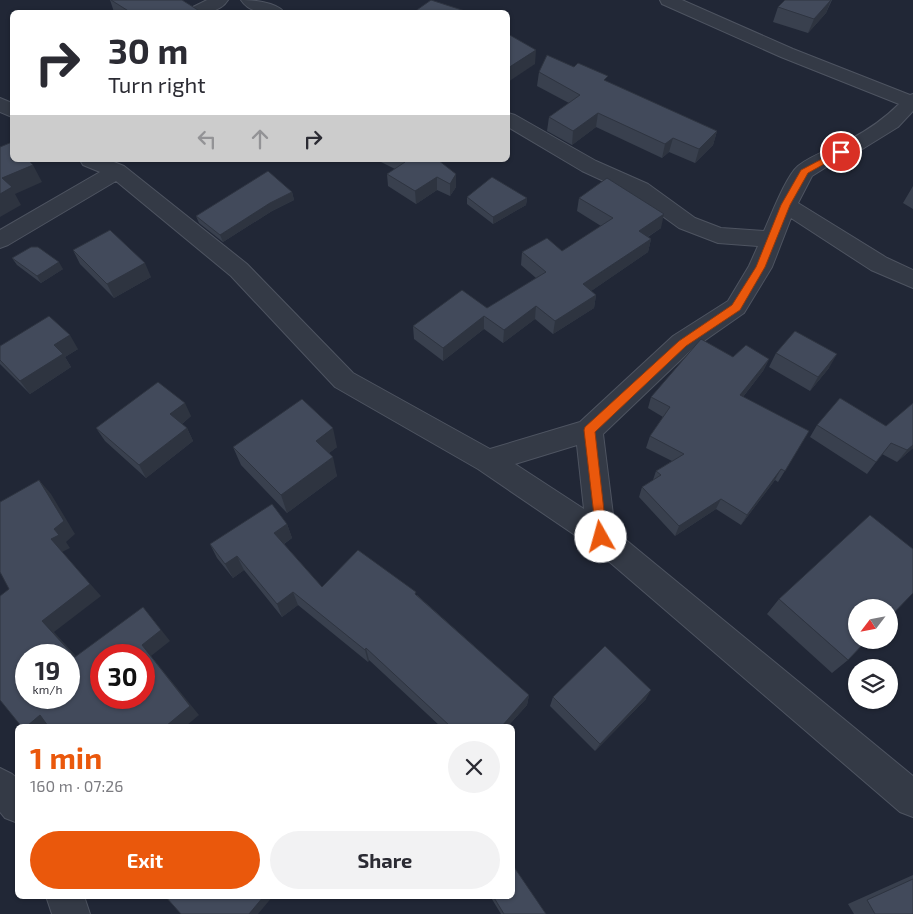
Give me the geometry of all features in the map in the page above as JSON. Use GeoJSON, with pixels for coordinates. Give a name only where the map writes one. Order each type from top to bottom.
{"type":"FeatureCollection","features":[{"type":"Feature","properties":{"kind":"street"},"geometry":{"type":"LineString","coordinates":[[201,10],[220,0]]}},
{"type":"Feature","properties":{"kind":"street"},"geometry":{"type":"LineString","coordinates":[[249,0],[259,7],[269,10]]}},
{"type":"Feature","properties":{"kind":"street"},"geometry":{"type":"LineString","coordinates":[[488,461],[589,430],[682,343],[736,308],[760,267],[770,239],[804,172],[824,159],[857,144],[891,123],[912,101],[787,53],[668,0]]}},
{"type":"Feature","properties":{"kind":"street"},"geometry":{"type":"LineString","coordinates":[[510,120],[589,166],[640,189],[687,223],[718,235],[770,239]]}},
{"type":"Feature","properties":{"kind":"street"},"geometry":{"type":"LineString","coordinates":[[95,162],[118,171],[239,270],[344,380],[488,461],[601,537],[913,799]]}},
{"type":"Feature","properties":{"kind":"street"},"geometry":{"type":"LineString","coordinates":[[0,240],[118,171]]}},
{"type":"Feature","properties":{"kind":"street"},"geometry":{"type":"LineString","coordinates":[[786,205],[879,264],[913,280]]}},
{"type":"Feature","properties":{"kind":"street"},"geometry":{"type":"LineString","coordinates":[[589,430],[601,537]]}},
{"type":"Feature","properties":{"kind":"street"},"geometry":{"type":"LineString","coordinates":[[0,786],[15,802]]}},
{"type":"Feature","properties":{"kind":"street"},"geometry":{"type":"LineString","coordinates":[[66,899],[71,914]]}},
{"type":"Feature","properties":{"kind":"building"},"geometry":{"type":"Polygon","coordinates":[[[111,0],[182,0],[198,10],[127,10],[111,0]]]}},
{"type":"Feature","properties":{"kind":"building"},"geometry":{"type":"Polygon","coordinates":[[[431,0],[462,10],[417,10],[431,0]]]}},
{"type":"Feature","properties":{"kind":"building"},"geometry":{"type":"Polygon","coordinates":[[[785,0],[831,0],[814,19],[778,7],[785,0]]]}},
{"type":"Feature","properties":{"kind":"building"},"geometry":{"type":"Polygon","coordinates":[[[510,35],[536,50],[510,67],[510,35]]]}},
{"type":"Feature","properties":{"kind":"building"},"geometry":{"type":"Polygon","coordinates":[[[547,55],[574,67],[578,63],[608,76],[604,80],[717,131],[699,149],[673,138],[665,144],[598,113],[573,131],[549,117],[580,95],[539,72],[547,55]]]}},
{"type":"Feature","properties":{"kind":"building"},"geometry":{"type":"Polygon","coordinates":[[[10,143],[10,162],[30,162],[33,165],[2,178],[12,187],[0,194],[0,147],[10,143]]]}},
{"type":"Feature","properties":{"kind":"building"},"geometry":{"type":"Polygon","coordinates":[[[405,162],[441,162],[456,174],[450,184],[437,177],[415,191],[387,174],[405,162]]]}},
{"type":"Feature","properties":{"kind":"building"},"geometry":{"type":"Polygon","coordinates":[[[268,171],[292,192],[270,203],[220,235],[196,216],[268,171]]]}},
{"type":"Feature","properties":{"kind":"building"},"geometry":{"type":"Polygon","coordinates":[[[492,177],[527,198],[493,217],[467,197],[492,177]]]}},
{"type":"Feature","properties":{"kind":"building"},"geometry":{"type":"Polygon","coordinates":[[[607,178],[664,214],[639,231],[651,239],[583,284],[596,295],[555,321],[536,306],[504,330],[484,316],[443,348],[413,326],[462,290],[487,308],[546,272],[522,252],[547,238],[562,251],[613,218],[579,198],[607,178]]]}},
{"type":"Feature","properties":{"kind":"building"},"geometry":{"type":"Polygon","coordinates":[[[110,230],[145,263],[107,284],[73,250],[110,230]]]}},
{"type":"Feature","properties":{"kind":"building"},"geometry":{"type":"Polygon","coordinates":[[[31,247],[38,247],[59,262],[37,276],[12,258],[31,247]]]}},
{"type":"Feature","properties":{"kind":"building"},"geometry":{"type":"Polygon","coordinates":[[[49,316],[70,335],[54,345],[63,354],[20,381],[0,360],[0,346],[49,316]]]}},
{"type":"Feature","properties":{"kind":"building"},"geometry":{"type":"Polygon","coordinates":[[[795,331],[837,354],[818,377],[776,353],[795,331]]]}},
{"type":"Feature","properties":{"kind":"building"},"geometry":{"type":"Polygon","coordinates":[[[701,339],[733,357],[746,345],[769,359],[740,395],[809,431],[785,471],[781,469],[747,515],[721,499],[679,526],[642,487],[661,475],[656,471],[684,454],[650,436],[670,407],[651,397],[701,339]]]}},
{"type":"Feature","properties":{"kind":"building"},"geometry":{"type":"Polygon","coordinates":[[[158,382],[185,403],[170,414],[187,428],[139,465],[96,428],[158,382]]]}},
{"type":"Feature","properties":{"kind":"building"},"geometry":{"type":"Polygon","coordinates":[[[840,398],[886,426],[913,403],[913,445],[907,450],[891,443],[876,462],[817,425],[840,398]]]}},
{"type":"Feature","properties":{"kind":"building"},"geometry":{"type":"Polygon","coordinates":[[[302,399],[333,428],[316,441],[333,457],[281,495],[233,447],[302,399]]]}},
{"type":"Feature","properties":{"kind":"building"},"geometry":{"type":"Polygon","coordinates":[[[39,480],[64,521],[54,529],[59,535],[51,539],[90,584],[42,621],[63,644],[15,644],[15,709],[80,709],[80,653],[90,646],[90,709],[155,709],[155,662],[190,706],[168,724],[47,724],[40,715],[29,724],[19,724],[0,700],[0,596],[9,589],[0,572],[0,502],[39,480]]]}},
{"type":"Feature","properties":{"kind":"building"},"geometry":{"type":"Polygon","coordinates":[[[272,504],[287,524],[274,533],[322,587],[358,550],[416,592],[415,594],[529,695],[504,724],[448,724],[366,648],[365,650],[293,592],[277,604],[237,556],[225,564],[210,544],[272,504]]]}},
{"type":"Feature","properties":{"kind":"building"},"geometry":{"type":"Polygon","coordinates":[[[870,515],[913,549],[913,593],[898,609],[898,599],[848,599],[848,649],[858,649],[848,660],[779,599],[870,515]]]}},
{"type":"Feature","properties":{"kind":"building"},"geometry":{"type":"Polygon","coordinates":[[[143,607],[161,630],[143,644],[93,644],[143,607]]]}},
{"type":"Feature","properties":{"kind":"building"},"geometry":{"type":"Polygon","coordinates":[[[605,646],[651,690],[600,744],[553,697],[605,646]]]}},
{"type":"Feature","properties":{"kind":"building"},"geometry":{"type":"Polygon","coordinates":[[[515,868],[546,914],[504,914],[495,899],[515,899],[515,868]]]}},
{"type":"Feature","properties":{"kind":"building"},"geometry":{"type":"Polygon","coordinates":[[[913,879],[913,914],[875,914],[867,900],[913,879]]]}},
{"type":"Feature","properties":{"kind":"building"},"geometry":{"type":"Polygon","coordinates":[[[168,899],[262,899],[249,914],[181,914],[168,899]]]}},
{"type":"Feature","properties":{"kind":"route"},"geometry":{"type":"LineString","coordinates":[[601,537],[589,430],[682,343],[736,308],[760,267],[770,239],[804,172],[824,159],[841,152]]}}]}
